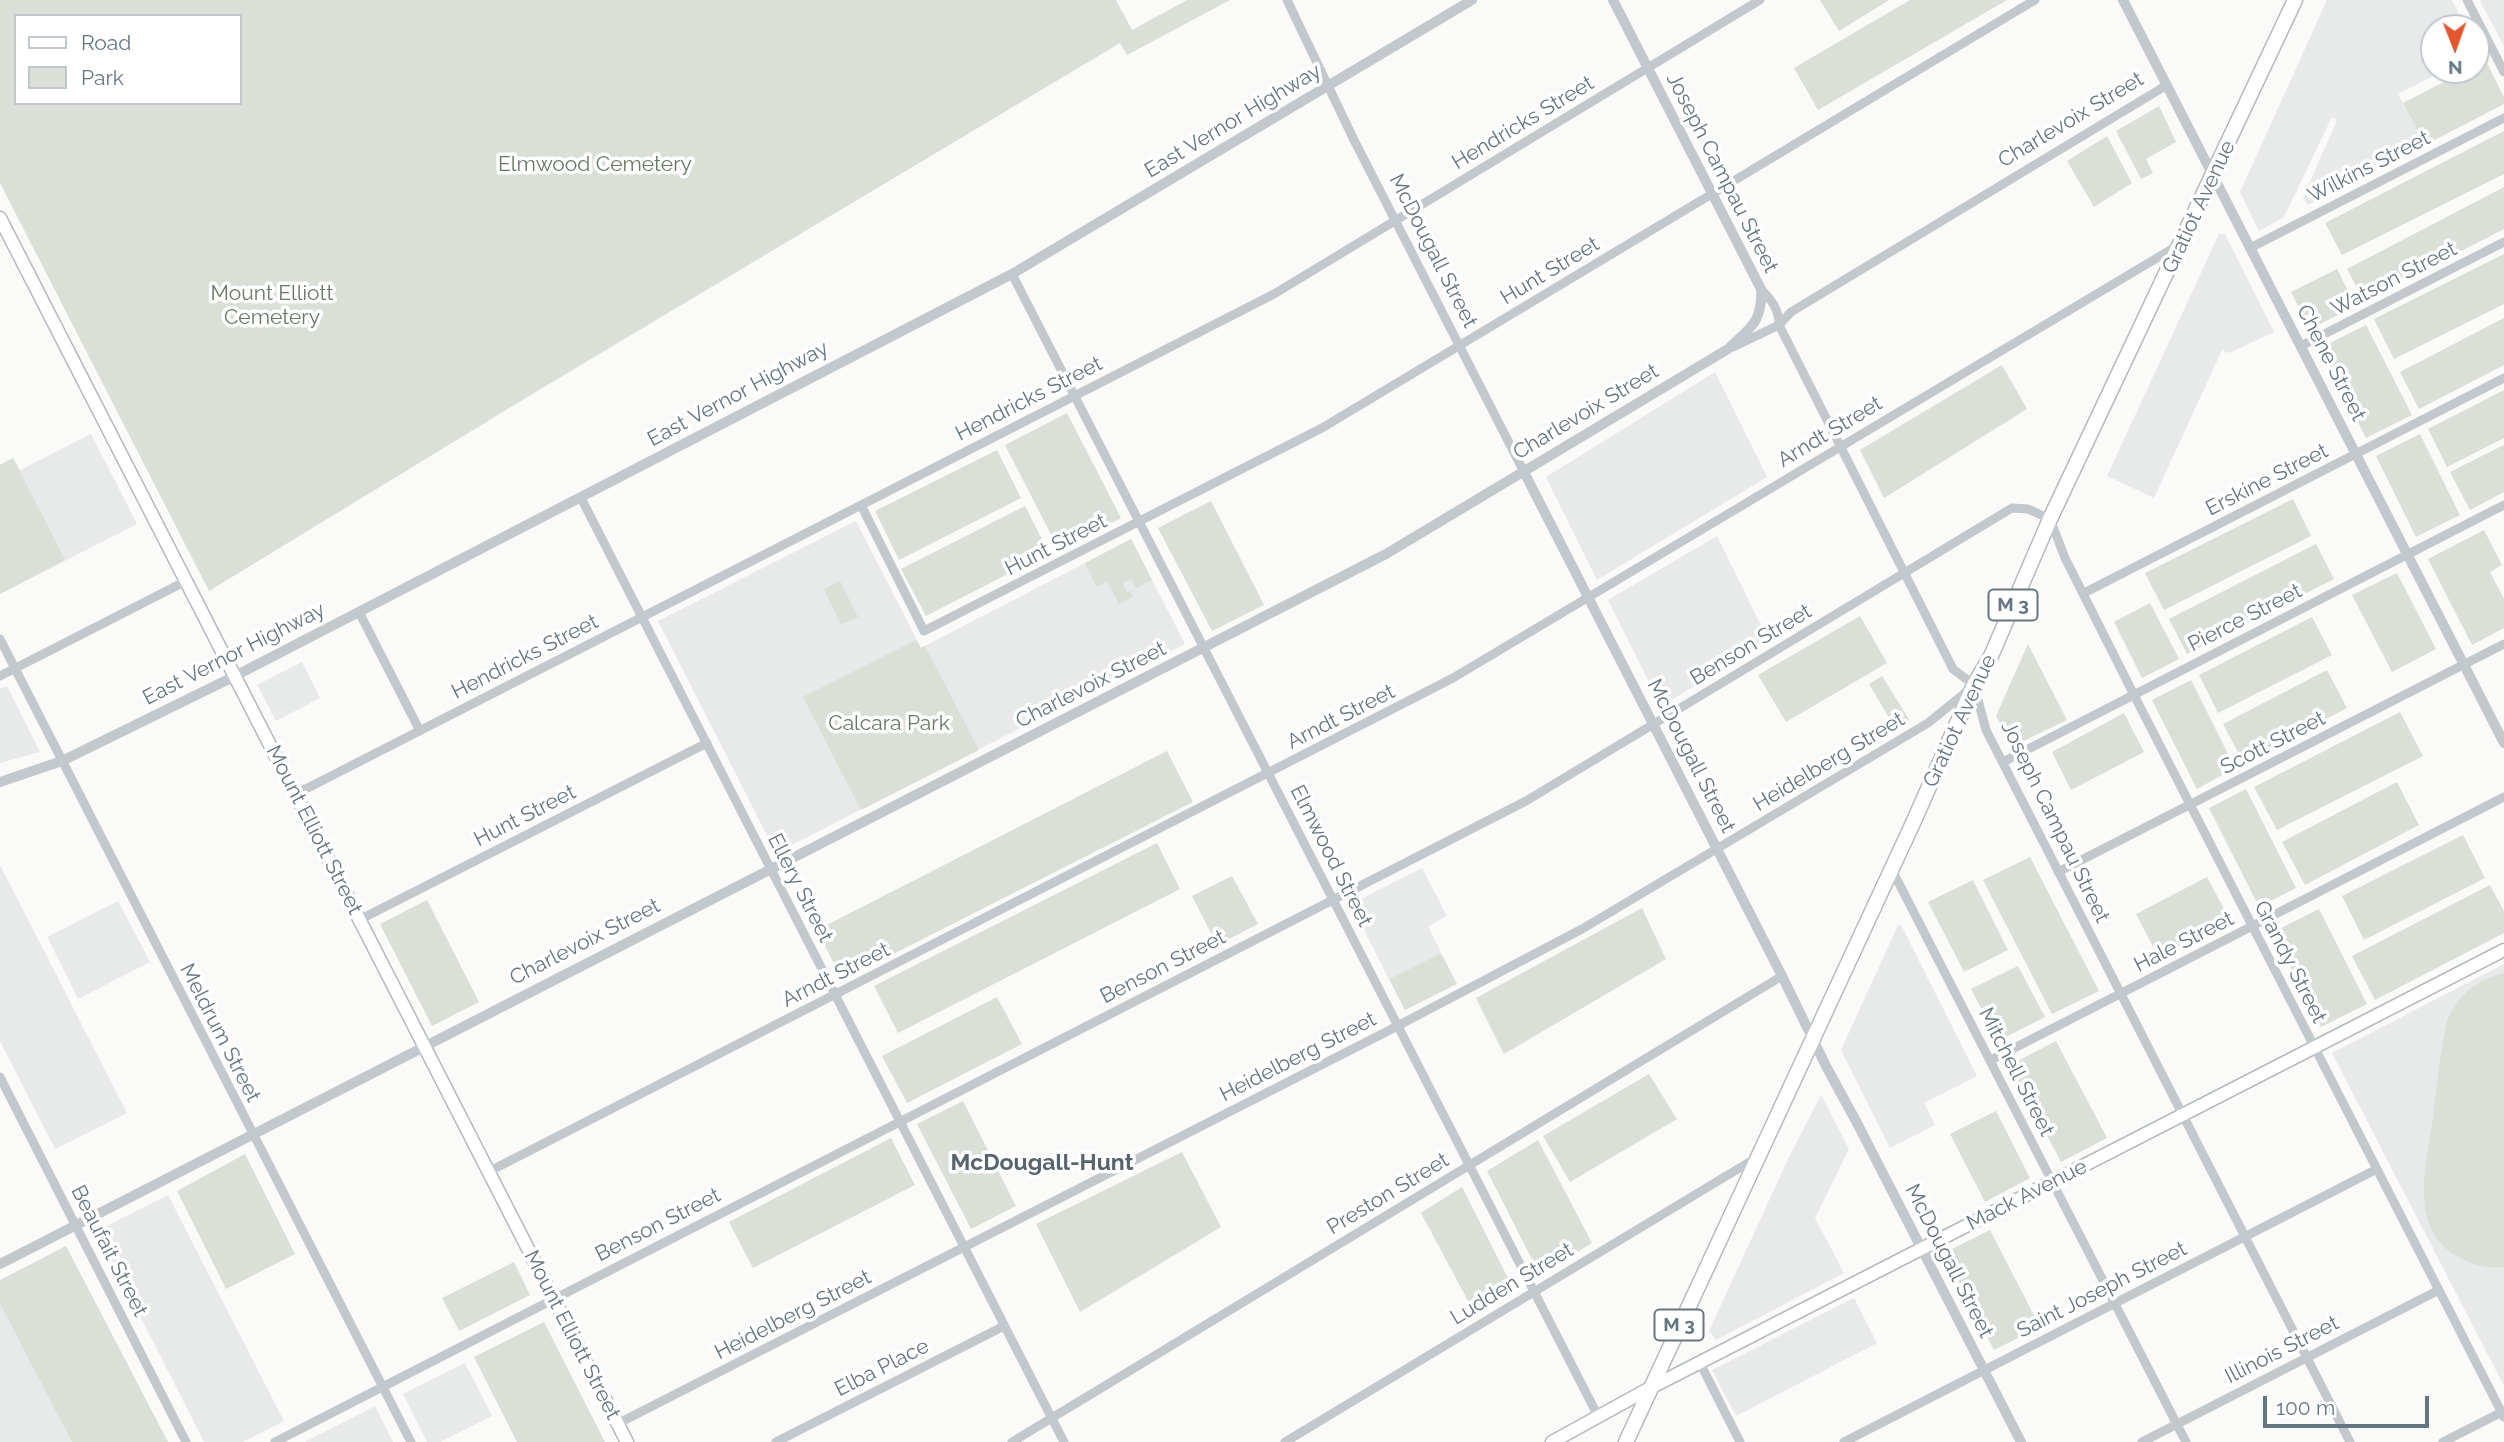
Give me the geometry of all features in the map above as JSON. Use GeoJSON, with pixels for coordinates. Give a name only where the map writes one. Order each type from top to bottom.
{"type":"FeatureCollection","features":[{"type":"Feature","properties":{"kind":"main road","name":"Gratiot Avenue"},"geometry":{"type":"LineString","coordinates":[[1626,1442],[1974,685],[1991,656],[2050,519],[2295,0]]}},
{"type":"Feature","properties":{"kind":"main road","name":"Mount Elliott Street"},"geometry":{"type":"LineString","coordinates":[[1,224],[627,1442]]}},
{"type":"Feature","properties":{"kind":"main road","name":"Mack Avenue"},"geometry":{"type":"LineString","coordinates":[[1552,1442],[1650,1388],[2504,950]]}},
{"type":"Feature","properties":{"kind":"street","name":"McDougall Street"},"geometry":{"type":"LineString","coordinates":[[1287,0],[1395,220],[1812,1039],[2021,1442]]}},
{"type":"Feature","properties":{"kind":"street","name":"East Vernor Highway"},"geometry":{"type":"LineString","coordinates":[[0,782],[62,761],[235,676],[1012,274],[1472,0]]}},
{"type":"Feature","properties":{"kind":"street","name":"Joseph Campau Street"},"geometry":{"type":"LineString","coordinates":[[1613,0],[1761,289],[1774,303],[1779,314],[1779,325],[1953,669],[1974,685],[1986,730],[2350,1442]]}},
{"type":"Feature","properties":{"kind":"street","name":"Hendricks Street"},"geometry":{"type":"LineString","coordinates":[[296,794],[1274,294],[1760,0]]}},
{"type":"Feature","properties":{"kind":"street","name":"Hunt Street"},"geometry":{"type":"LineString","coordinates":[[861,505],[924,631],[1322,428],[2035,0]]}},
{"type":"Feature","properties":{"kind":"street","name":"Chene Street"},"geometry":{"type":"LineString","coordinates":[[2123,0],[2504,743]]}},
{"type":"Feature","properties":{"kind":"street"},"geometry":{"type":"LineString","coordinates":[[2467,0],[2504,72]]}},
{"type":"Feature","properties":{"kind":"street","name":"Charlevoix Street"},"geometry":{"type":"LineString","coordinates":[[0,1264],[1403,545],[1728,349],[1779,325],[1791,312],[2167,85]]}},
{"type":"Feature","properties":{"kind":"street","name":"Wilkins Street"},"geometry":{"type":"LineString","coordinates":[[2250,248],[2504,118]]}},
{"type":"Feature","properties":{"kind":"street","name":"Watson Street"},"geometry":{"type":"LineString","coordinates":[[2301,346],[2504,242]]}},
{"type":"Feature","properties":{"kind":"street","name":"Arndt Street"},"geometry":{"type":"LineString","coordinates":[[488,1171],[1453,678],[2182,244]]}},
{"type":"Feature","properties":{"kind":"street","name":"Elmwood Street"},"geometry":{"type":"LineString","coordinates":[[1012,274],[1599,1418]]}},
{"type":"Feature","properties":{"kind":"street"},"geometry":{"type":"LineString","coordinates":[[1728,349],[1758,318],[1762,306],[1761,289]]}},
{"type":"Feature","properties":{"kind":"street","name":"Erskine Street"},"geometry":{"type":"LineString","coordinates":[[2084,593],[2504,378]]}},
{"type":"Feature","properties":{"kind":"street","name":"Ellery Street"},"geometry":{"type":"LineString","coordinates":[[581,498],[1064,1442]]}},
{"type":"Feature","properties":{"kind":"street","name":"Pierce Street"},"geometry":{"type":"LineString","coordinates":[[2003,762],[2504,505]]}},
{"type":"Feature","properties":{"kind":"street","name":"Benson Street"},"geometry":{"type":"LineString","coordinates":[[275,1442],[1526,800],[2012,508],[2028,509],[2050,519]]}},
{"type":"Feature","properties":{"kind":"street","name":"Grandy Street"},"geometry":{"type":"LineString","coordinates":[[2050,519],[2065,558],[2134,695],[2503,1413]]}},
{"type":"Feature","properties":{"kind":"street"},"geometry":{"type":"LineString","coordinates":[[0,676],[186,581]]}},
{"type":"Feature","properties":{"kind":"street"},"geometry":{"type":"LineString","coordinates":[[359,612],[420,731]]}},
{"type":"Feature","properties":{"kind":"street","name":"Meldrum Street"},"geometry":{"type":"LineString","coordinates":[[0,639],[411,1442]]}},
{"type":"Feature","properties":{"kind":"street","name":"Scott Street"},"geometry":{"type":"LineString","coordinates":[[2059,873],[2504,644]]}},
{"type":"Feature","properties":{"kind":"street","name":"Heidelberg Street"},"geometry":{"type":"LineString","coordinates":[[617,1424],[1398,1026],[1582,929],[1928,723],[1974,685]]}},
{"type":"Feature","properties":{"kind":"street","name":"Hunt Street"},"geometry":{"type":"LineString","coordinates":[[359,920],[706,743]]}},
{"type":"Feature","properties":{"kind":"street","name":"Hale Street"},"geometry":{"type":"LineString","coordinates":[[1991,1060],[2504,797]]}},
{"type":"Feature","properties":{"kind":"street","name":"Mitchell Street"},"geometry":{"type":"LineString","coordinates":[[1891,868],[2186,1442]]}},
{"type":"Feature","properties":{"kind":"street","name":"Preston Street"},"geometry":{"type":"LineString","coordinates":[[1012,1442],[1782,976]]}},
{"type":"Feature","properties":{"kind":"street","name":"Beaufait Street"},"geometry":{"type":"LineString","coordinates":[[0,1077],[186,1442]]}},
{"type":"Feature","properties":{"kind":"street","name":"Ludden Street"},"geometry":{"type":"LineString","coordinates":[[1285,1442],[1758,1157]]}},
{"type":"Feature","properties":{"kind":"street","name":"Saint Joseph Street"},"geometry":{"type":"LineString","coordinates":[[1844,1442],[2376,1169]]}},
{"type":"Feature","properties":{"kind":"street","name":"Illinois Street"},"geometry":{"type":"LineString","coordinates":[[2142,1442],[2439,1290]]}},
{"type":"Feature","properties":{"kind":"street","name":"Elba Place"},"geometry":{"type":"LineString","coordinates":[[776,1442],[1004,1326]]}},
{"type":"Feature","properties":{"kind":"street"},"geometry":{"type":"LineString","coordinates":[[1700,1363],[1740,1442]]}},
{"type":"Feature","properties":{"kind":"street"},"geometry":{"type":"LineString","coordinates":[[2443,1442],[2503,1413]]}},
{"type":"Feature","properties":{"kind":"shaded area"},"geometry":{"type":"Polygon","coordinates":[[[2327,0],[2452,0],[2459,14],[2420,14],[2420,83],[2398,94],[2425,145],[2308,205],[2303,198],[2337,120],[2332,117],[2284,217],[2259,231],[2240,192],[2327,0]]]}},
{"type":"Feature","properties":{"kind":"shaded area"},"geometry":{"type":"Polygon","coordinates":[[[2504,0],[2504,46],[2490,20],[2490,14],[2487,14],[2480,1],[2504,0]]]}},
{"type":"Feature","properties":{"kind":"shaded area"},"geometry":{"type":"Polygon","coordinates":[[[2219,234],[2225,234],[2274,332],[2229,353],[2222,350],[2154,498],[2107,476],[2219,234]]]}},
{"type":"Feature","properties":{"kind":"shaded area"},"geometry":{"type":"Polygon","coordinates":[[[1715,372],[1767,477],[1597,580],[1546,477],[1715,372]]]}},
{"type":"Feature","properties":{"kind":"shaded area"},"geometry":{"type":"Polygon","coordinates":[[[91,434],[137,524],[0,594],[0,465],[13,458],[20,470],[91,434]]]}},
{"type":"Feature","properties":{"kind":"shaded area"},"geometry":{"type":"Polygon","coordinates":[[[856,521],[921,648],[1131,539],[1185,644],[776,853],[658,621],[856,521]]]}},
{"type":"Feature","properties":{"kind":"shaded area"},"geometry":{"type":"Polygon","coordinates":[[[1717,536],[1769,642],[1661,706],[1608,600],[1717,536]]]}},
{"type":"Feature","properties":{"kind":"shaded area"},"geometry":{"type":"Polygon","coordinates":[[[302,662],[320,698],[276,721],[257,685],[302,662]]]}},
{"type":"Feature","properties":{"kind":"shaded area"},"geometry":{"type":"Polygon","coordinates":[[[7,686],[40,752],[0,763],[0,689],[7,686]]]}},
{"type":"Feature","properties":{"kind":"shaded area"},"geometry":{"type":"Polygon","coordinates":[[[0,865],[127,1113],[55,1149],[0,1041],[0,865]]]}},
{"type":"Feature","properties":{"kind":"shaded area"},"geometry":{"type":"Polygon","coordinates":[[[1422,868],[1447,916],[1428,926],[1441,953],[1389,979],[1351,904],[1422,868]]]}},
{"type":"Feature","properties":{"kind":"shaded area"},"geometry":{"type":"Polygon","coordinates":[[[118,901],[150,962],[78,999],[47,937],[118,901]]]}},
{"type":"Feature","properties":{"kind":"shaded area"},"geometry":{"type":"Polygon","coordinates":[[[1898,925],[1901,925],[1977,1076],[1924,1103],[1935,1125],[1890,1148],[1841,1050],[1898,925]]]}},
{"type":"Feature","properties":{"kind":"shaded area"},"geometry":{"type":"Polygon","coordinates":[[[2504,964],[2504,1386],[2332,1053],[2504,964]]]}},
{"type":"Feature","properties":{"kind":"shaded area"},"geometry":{"type":"Polygon","coordinates":[[[1821,1095],[1849,1149],[1815,1218],[1844,1273],[1716,1340],[1709,1331],[1789,1157],[1821,1095]]]}},
{"type":"Feature","properties":{"kind":"shaded area"},"geometry":{"type":"Polygon","coordinates":[[[168,1195],[284,1421],[243,1442],[204,1442],[97,1231],[168,1195]]]}},
{"type":"Feature","properties":{"kind":"shaded area"},"geometry":{"type":"Polygon","coordinates":[[[1854,1298],[1877,1343],[1736,1416],[1712,1370],[1854,1298]]]}},
{"type":"Feature","properties":{"kind":"shaded area"},"geometry":{"type":"Polygon","coordinates":[[[0,1304],[63,1423],[72,1442],[0,1442],[0,1304]]]}},
{"type":"Feature","properties":{"kind":"shaded area"},"geometry":{"type":"Polygon","coordinates":[[[465,1363],[492,1416],[440,1442],[427,1442],[403,1394],[465,1363]]]}},
{"type":"Feature","properties":{"kind":"shaded area"},"geometry":{"type":"Polygon","coordinates":[[[375,1406],[393,1442],[305,1442],[375,1406]]]}},
{"type":"Feature","properties":{"kind":"green space"},"geometry":{"type":"Polygon","coordinates":[[[0,0],[1116,0],[1132,30],[1187,0],[1230,0],[1127,55],[1120,43],[529,396],[209,591],[0,183],[0,0]]]}},
{"type":"Feature","properties":{"kind":"green space"},"geometry":{"type":"Polygon","coordinates":[[[1820,0],[1889,0],[1839,31],[1820,0]]]}},
{"type":"Feature","properties":{"kind":"green space"},"geometry":{"type":"Polygon","coordinates":[[[1910,0],[2007,0],[1818,110],[1794,68],[1910,0]]]}},
{"type":"Feature","properties":{"kind":"green space"},"geometry":{"type":"Polygon","coordinates":[[[2490,69],[2504,97],[2504,104],[2425,145],[2403,103],[2440,84],[2490,84],[2490,69]]]}},
{"type":"Feature","properties":{"kind":"green space"},"geometry":{"type":"Polygon","coordinates":[[[2159,106],[2176,142],[2146,159],[2153,173],[2141,179],[2116,131],[2159,106]]]}},
{"type":"Feature","properties":{"kind":"green space"},"geometry":{"type":"Polygon","coordinates":[[[2504,131],[2504,174],[2342,255],[2325,223],[2504,131]]]}},
{"type":"Feature","properties":{"kind":"green space"},"geometry":{"type":"Polygon","coordinates":[[[2107,136],[2132,183],[2094,207],[2067,161],[2107,136]]]}},
{"type":"Feature","properties":{"kind":"green space"},"geometry":{"type":"Polygon","coordinates":[[[2504,187],[2504,229],[2364,301],[2347,269],[2504,187]]]}},
{"type":"Feature","properties":{"kind":"green space"},"geometry":{"type":"Polygon","coordinates":[[[2504,254],[2504,304],[2394,359],[2374,319],[2504,254]]]}},
{"type":"Feature","properties":{"kind":"green space"},"geometry":{"type":"Polygon","coordinates":[[[2337,269],[2356,306],[2310,329],[2291,292],[2337,269]]]}},
{"type":"Feature","properties":{"kind":"green space"},"geometry":{"type":"Polygon","coordinates":[[[2504,318],[2504,365],[2419,409],[2400,372],[2504,318]]]}},
{"type":"Feature","properties":{"kind":"green space"},"geometry":{"type":"Polygon","coordinates":[[[2366,325],[2412,415],[2366,438],[2320,348],[2366,325]]]}},
{"type":"Feature","properties":{"kind":"green space"},"geometry":{"type":"Polygon","coordinates":[[[2002,365],[2027,409],[1884,498],[1860,450],[2002,365]]]}},
{"type":"Feature","properties":{"kind":"green space"},"geometry":{"type":"Polygon","coordinates":[[[2504,390],[2504,438],[2447,467],[2428,429],[2504,390]]]}},
{"type":"Feature","properties":{"kind":"green space"},"geometry":{"type":"Polygon","coordinates":[[[1067,413],[1121,518],[1059,550],[1005,445],[1067,413]]]}},
{"type":"Feature","properties":{"kind":"green space"},"geometry":{"type":"Polygon","coordinates":[[[2420,434],[2460,515],[2416,537],[2376,456],[2420,434]]]}},
{"type":"Feature","properties":{"kind":"green space"},"geometry":{"type":"Polygon","coordinates":[[[2504,445],[2504,492],[2470,510],[2450,472],[2504,445]]]}},
{"type":"Feature","properties":{"kind":"green space"},"geometry":{"type":"Polygon","coordinates":[[[997,450],[1021,498],[899,560],[875,511],[997,450]]]}},
{"type":"Feature","properties":{"kind":"green space"},"geometry":{"type":"Polygon","coordinates":[[[13,458],[65,560],[0,594],[0,465],[13,458]]]}},
{"type":"Feature","properties":{"kind":"green space"},"geometry":{"type":"Polygon","coordinates":[[[2293,499],[2311,536],[2164,610],[2145,573],[2293,499]]]}},
{"type":"Feature","properties":{"kind":"green space"},"geometry":{"type":"Polygon","coordinates":[[[1211,501],[1264,605],[1212,631],[1158,528],[1211,501]]]}},
{"type":"Feature","properties":{"kind":"green space"},"geometry":{"type":"Polygon","coordinates":[[[1025,506],[1049,553],[926,616],[901,569],[1025,506]]]}},
{"type":"Feature","properties":{"kind":"green space"},"geometry":{"type":"Polygon","coordinates":[[[2484,530],[2502,565],[2490,572],[2504,599],[2504,628],[2472,645],[2428,559],[2484,530]]]}},
{"type":"Feature","properties":{"kind":"green space"},"geometry":{"type":"Polygon","coordinates":[[[1131,539],[1152,580],[1136,588],[1131,579],[1123,583],[1133,597],[1119,604],[1107,582],[1097,587],[1085,563],[1131,539]]]}},
{"type":"Feature","properties":{"kind":"green space"},"geometry":{"type":"Polygon","coordinates":[[[2316,544],[2334,579],[2187,654],[2169,619],[2316,544]]]}},
{"type":"Feature","properties":{"kind":"green space"},"geometry":{"type":"Polygon","coordinates":[[[2397,573],[2436,649],[2392,672],[2352,595],[2397,573]]]}},
{"type":"Feature","properties":{"kind":"green space"},"geometry":{"type":"Polygon","coordinates":[[[840,581],[858,617],[841,625],[824,589],[840,581]]]}},
{"type":"Feature","properties":{"kind":"green space"},"geometry":{"type":"Polygon","coordinates":[[[2150,603],[2179,659],[2142,678],[2114,622],[2150,603]]]}},
{"type":"Feature","properties":{"kind":"green space"},"geometry":{"type":"Polygon","coordinates":[[[1860,616],[1887,663],[1786,722],[1758,675],[1860,616]]]}},
{"type":"Feature","properties":{"kind":"green space"},"geometry":{"type":"Polygon","coordinates":[[[2312,617],[2332,655],[2218,713],[2199,675],[2312,617]]]}},
{"type":"Feature","properties":{"kind":"green space","name":"Calcara Park"},"geometry":{"type":"Polygon","coordinates":[[[916,640],[921,648],[925,646],[979,750],[861,810],[803,697],[916,640]]]}},
{"type":"Feature","properties":{"kind":"green space"},"geometry":{"type":"Polygon","coordinates":[[[2028,644],[2067,720],[2013,746],[1996,716],[2028,644]]]}},
{"type":"Feature","properties":{"kind":"green space"},"geometry":{"type":"Polygon","coordinates":[[[2327,670],[2347,708],[2243,762],[2223,724],[2327,670]]]}},
{"type":"Feature","properties":{"kind":"green space"},"geometry":{"type":"Polygon","coordinates":[[[1882,676],[1910,721],[1892,731],[1894,726],[1869,684],[1882,676]]]}},
{"type":"Feature","properties":{"kind":"green space"},"geometry":{"type":"Polygon","coordinates":[[[2191,680],[2235,768],[2197,789],[2152,700],[2191,680]]]}},
{"type":"Feature","properties":{"kind":"green space"},"geometry":{"type":"Polygon","coordinates":[[[2400,712],[2423,756],[2277,830],[2254,787],[2400,712]]]}},
{"type":"Feature","properties":{"kind":"green space"},"geometry":{"type":"Polygon","coordinates":[[[2124,713],[2144,752],[2071,790],[2052,752],[2124,713]]]}},
{"type":"Feature","properties":{"kind":"green space"},"geometry":{"type":"Polygon","coordinates":[[[1167,751],[1193,802],[842,980],[817,930],[1167,751]]]}},
{"type":"Feature","properties":{"kind":"green space"},"geometry":{"type":"Polygon","coordinates":[[[2397,782],[2419,825],[2305,885],[2282,842],[2397,782]]]}},
{"type":"Feature","properties":{"kind":"green space"},"geometry":{"type":"Polygon","coordinates":[[[2246,789],[2296,888],[2259,907],[2209,808],[2246,789]]]}},
{"type":"Feature","properties":{"kind":"green space"},"geometry":{"type":"Polygon","coordinates":[[[2463,835],[2485,878],[2364,940],[2342,896],[2463,835]]]}},
{"type":"Feature","properties":{"kind":"green space"},"geometry":{"type":"Polygon","coordinates":[[[1157,843],[1180,889],[898,1033],[874,986],[1157,843]]]}},
{"type":"Feature","properties":{"kind":"green space"},"geometry":{"type":"Polygon","coordinates":[[[2030,857],[2099,991],[2052,1014],[1983,880],[2030,857]]]}},
{"type":"Feature","properties":{"kind":"green space"},"geometry":{"type":"Polygon","coordinates":[[[1232,876],[1258,924],[1217,945],[1192,896],[1232,876]]]}},
{"type":"Feature","properties":{"kind":"green space"},"geometry":{"type":"Polygon","coordinates":[[[2207,877],[2231,922],[2160,960],[2136,914],[2207,877]]]}},
{"type":"Feature","properties":{"kind":"green space"},"geometry":{"type":"Polygon","coordinates":[[[1973,880],[2008,950],[1964,972],[1928,902],[1973,880]]]}},
{"type":"Feature","properties":{"kind":"green space"},"geometry":{"type":"Polygon","coordinates":[[[2490,885],[2504,911],[2504,933],[2375,1000],[2352,956],[2490,885]]]}},
{"type":"Feature","properties":{"kind":"green space"},"geometry":{"type":"Polygon","coordinates":[[[427,900],[479,1002],[432,1026],[380,924],[427,900]]]}},
{"type":"Feature","properties":{"kind":"green space"},"geometry":{"type":"Polygon","coordinates":[[[1642,908],[1666,959],[1504,1054],[1476,998],[1642,908]]]}},
{"type":"Feature","properties":{"kind":"green space"},"geometry":{"type":"Polygon","coordinates":[[[2319,909],[2367,1004],[2321,1027],[2273,932],[2319,909]]]}},
{"type":"Feature","properties":{"kind":"green space"},"geometry":{"type":"Polygon","coordinates":[[[1441,953],[1457,984],[1405,1010],[1389,979],[1441,953]]]}},
{"type":"Feature","properties":{"kind":"green space"},"geometry":{"type":"Polygon","coordinates":[[[2018,966],[2045,1017],[1998,1041],[1971,989],[2018,966]]]}},
{"type":"Feature","properties":{"kind":"green space"},"geometry":{"type":"Polygon","coordinates":[[[2504,973],[2504,1267],[2492,1267],[2480,1266],[2463,1259],[2441,1244],[2431,1229],[2424,1193],[2447,1021],[2457,1003],[2477,984],[2504,973]]]}},
{"type":"Feature","properties":{"kind":"green space"},"geometry":{"type":"Polygon","coordinates":[[[997,997],[1022,1044],[907,1103],[882,1056],[997,997]]]}},
{"type":"Feature","properties":{"kind":"green space"},"geometry":{"type":"Polygon","coordinates":[[[2056,1041],[2107,1138],[2061,1162],[2010,1065],[2056,1041]]]}},
{"type":"Feature","properties":{"kind":"green space"},"geometry":{"type":"Polygon","coordinates":[[[1649,1074],[1677,1119],[1570,1182],[1543,1136],[1649,1074]]]}},
{"type":"Feature","properties":{"kind":"green space"},"geometry":{"type":"Polygon","coordinates":[[[963,1101],[1016,1206],[971,1229],[917,1124],[963,1101]]]}},
{"type":"Feature","properties":{"kind":"green space"},"geometry":{"type":"Polygon","coordinates":[[[1996,1111],[2030,1178],[1985,1202],[1950,1134],[1996,1111]]]}},
{"type":"Feature","properties":{"kind":"green space"},"geometry":{"type":"Polygon","coordinates":[[[891,1138],[915,1185],[753,1268],[729,1222],[891,1138]]]}},
{"type":"Feature","properties":{"kind":"green space"},"geometry":{"type":"Polygon","coordinates":[[[1538,1140],[1592,1243],[1540,1275],[1487,1171],[1538,1140]]]}},
{"type":"Feature","properties":{"kind":"green space"},"geometry":{"type":"Polygon","coordinates":[[[1182,1152],[1221,1227],[1080,1312],[1036,1224],[1182,1152]]]}},
{"type":"Feature","properties":{"kind":"green space"},"geometry":{"type":"Polygon","coordinates":[[[245,1154],[295,1254],[226,1289],[177,1191],[245,1154]]]}},
{"type":"Feature","properties":{"kind":"green space"},"geometry":{"type":"Polygon","coordinates":[[[1462,1187],[1515,1292],[1475,1314],[1421,1213],[1462,1187]]]}},
{"type":"Feature","properties":{"kind":"green space"},"geometry":{"type":"Polygon","coordinates":[[[1990,1230],[2040,1327],[1994,1350],[1944,1253],[1990,1230]]]}},
{"type":"Feature","properties":{"kind":"green space"},"geometry":{"type":"Polygon","coordinates":[[[66,1246],[168,1442],[72,1442],[0,1304],[0,1280],[66,1246]]]}},
{"type":"Feature","properties":{"kind":"green space"},"geometry":{"type":"Polygon","coordinates":[[[514,1262],[530,1295],[459,1331],[442,1298],[514,1262]]]}},
{"type":"Feature","properties":{"kind":"green space"},"geometry":{"type":"Polygon","coordinates":[[[544,1322],[605,1442],[517,1442],[474,1357],[544,1322]]]}},
{"type":"Feature","properties":{"kind":"district","name":"McDougall-Hunt"},"geometry":{"type":"Point","coordinates":[1042,1163]}},
{"type":"Feature","properties":{"kind":"park label","name":"Elmwood Cemetery"},"geometry":{"type":"Point","coordinates":[595,165]}},
{"type":"Feature","properties":{"kind":"park label","name":"Mount Elliott Cemetery"},"geometry":{"type":"Point","coordinates":[272,306]}}]}
